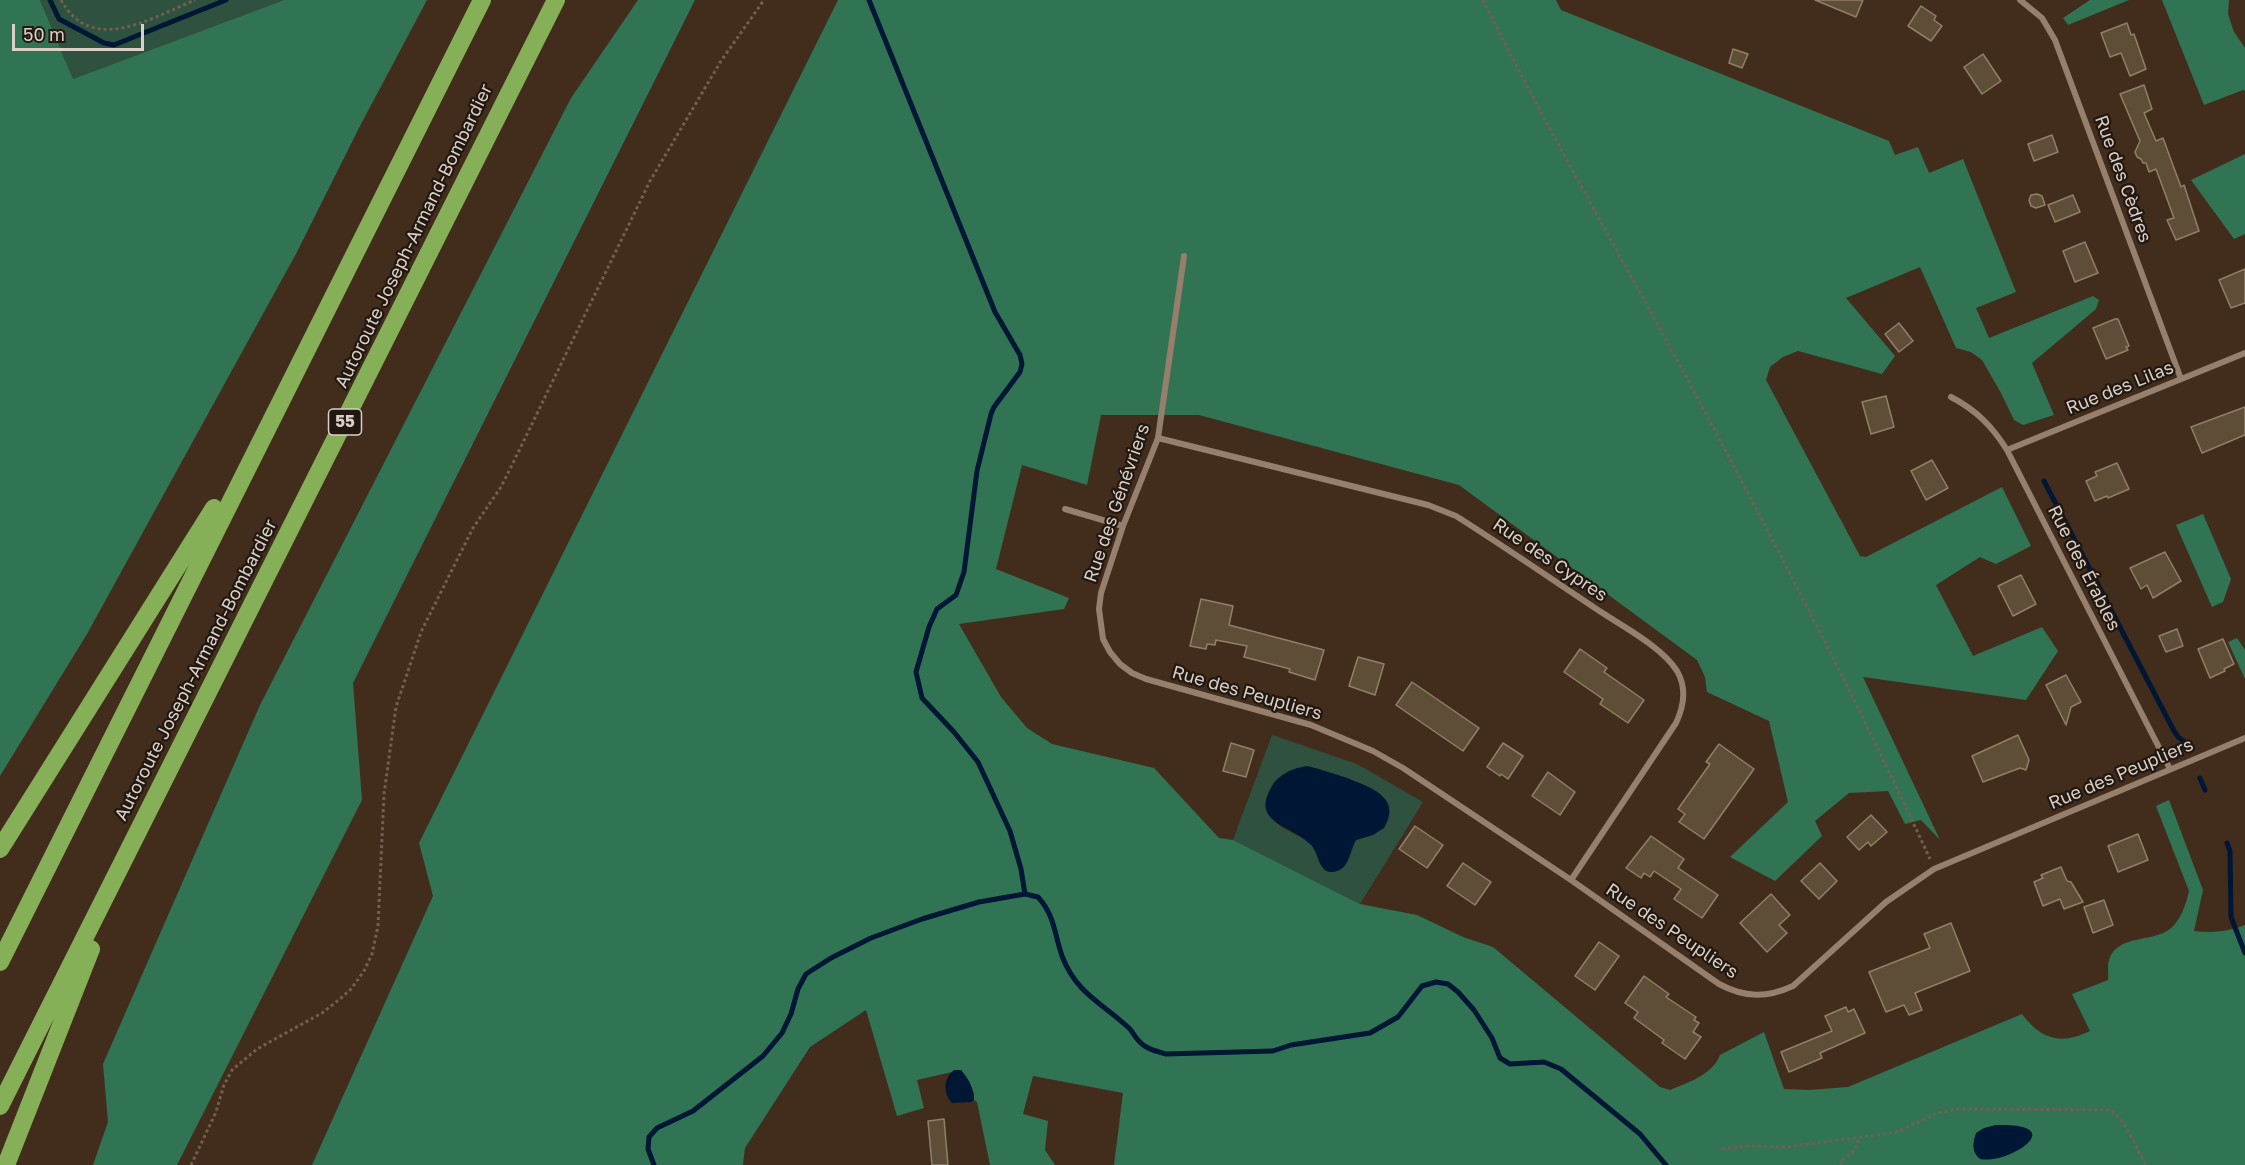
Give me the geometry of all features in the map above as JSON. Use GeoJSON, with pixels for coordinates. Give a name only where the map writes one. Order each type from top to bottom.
{"type":"FeatureCollection","features":[{"type":"Feature","properties":{"kind":"highway"},"geometry":{"type":"LineString","coordinates":[[0,962],[482,0]]}},
{"type":"Feature","properties":{"kind":"highway","name":"Autoroute Joseph-Armand-Bombardier"},"geometry":{"type":"LineString","coordinates":[[133,844],[556,0]]}},
{"type":"Feature","properties":{"kind":"highway"},"geometry":{"type":"LineString","coordinates":[[0,849],[93,698],[267,426]]}},
{"type":"Feature","properties":{"kind":"highway"},"geometry":{"type":"LineString","coordinates":[[0,1107],[133,844]]}},
{"type":"Feature","properties":{"kind":"highway"},"geometry":{"type":"LineString","coordinates":[[6,1165],[133,844]]}},
{"type":"Feature","properties":{"kind":"street","name":"Rue des Cèdres"},"geometry":{"type":"LineString","coordinates":[[2020,0],[2042,18],[2055,40],[2181,379]]}},
{"type":"Feature","properties":{"kind":"street","name":"Rue des Génévriers"},"geometry":{"type":"LineString","coordinates":[[1110,652],[1101,632],[1099,609],[1101,593],[1123,526],[1158,438],[1184,256]]}},
{"type":"Feature","properties":{"kind":"street","name":"Rue des Lilas"},"geometry":{"type":"LineString","coordinates":[[2007,450],[2245,353]]}},
{"type":"Feature","properties":{"kind":"street","name":"Rue des Érables"},"geometry":{"type":"LineString","coordinates":[[1951,397],[1979,414],[1991,426],[2007,450],[2170,769]]}},
{"type":"Feature","properties":{"kind":"street","name":"Rue des Cypres"},"geometry":{"type":"LineString","coordinates":[[1158,438],[1428,506],[1456,516],[1618,624],[1672,663],[1679,673],[1684,698],[1676,723],[1572,880]]}},
{"type":"Feature","properties":{"kind":"street"},"geometry":{"type":"LineString","coordinates":[[1065,509],[1123,526]]}},
{"type":"Feature","properties":{"kind":"street","name":"Rue des Peupliers"},"geometry":{"type":"LineString","coordinates":[[1110,652],[1126,668],[1146,679],[1311,725],[1403,768],[1572,880],[1719,984],[1733,992],[1748,996],[1779,993],[1793,986],[1887,902],[1934,869],[2245,738]]}},
{"type":"Feature","properties":{"kind":"path"},"geometry":{"type":"LineString","coordinates":[[61,0],[76,20],[88,27],[102,30],[116,30],[129,26],[195,0]]}},
{"type":"Feature","properties":{"kind":"path"},"geometry":{"type":"LineString","coordinates":[[191,1165],[216,1112],[224,1085],[232,1070],[257,1049],[322,1013],[351,989],[364,971],[372,954],[378,926],[384,794],[396,707],[421,632],[473,528],[501,487],[650,181],[721,61],[764,0]]}},
{"type":"Feature","properties":{"kind":"path"},"geometry":{"type":"LineString","coordinates":[[1483,0],[1516,67],[1790,572],[1864,717],[1934,869]]}},
{"type":"Feature","properties":{"kind":"path"},"geometry":{"type":"LineString","coordinates":[[1722,1149],[1749,1146],[1789,1147],[1896,1131],[1938,1113],[1959,1109],[2110,1110],[2118,1115],[2146,1165]]}},
{"type":"Feature","properties":{"kind":"path"},"geometry":{"type":"LineString","coordinates":[[1841,1165],[1840,1162],[1855,1150],[1859,1137]]}},
{"type":"Feature","properties":{"kind":"green space"},"geometry":{"type":"Polygon","coordinates":[[[0,0],[40,0],[73,79],[284,0],[427,0],[297,252],[87,634],[0,776],[0,0]]]}},
{"type":"Feature","properties":{"kind":"green space"},"geometry":{"type":"Polygon","coordinates":[[[40,0],[284,0],[73,79],[40,0]]]}},
{"type":"Feature","properties":{"kind":"green space"},"geometry":{"type":"Polygon","coordinates":[[[638,0],[695,0],[353,683],[362,800],[177,1165],[93,1165],[108,1122],[103,1064],[260,705],[571,98],[638,0]]]}},
{"type":"Feature","properties":{"kind":"green space"},"geometry":{"type":"Polygon","coordinates":[[[838,0],[1556,0],[1561,10],[1889,141],[1895,155],[1918,147],[1929,173],[1963,159],[2016,292],[1976,308],[1989,338],[2093,296],[2099,300],[2096,309],[2032,363],[2054,415],[2023,425],[2014,420],[1982,360],[1971,352],[1956,348],[1920,267],[1846,298],[1895,356],[1882,374],[1798,351],[1783,357],[1770,367],[1766,380],[1860,556],[1866,557],[2002,487],[2031,546],[1996,564],[1980,557],[1936,585],[1973,656],[2042,627],[2058,651],[2026,700],[1863,677],[1940,840],[1921,820],[1905,824],[1888,791],[1849,793],[1815,821],[1822,836],[1775,881],[1730,857],[1788,802],[1769,721],[1707,692],[1705,677],[1697,660],[1459,485],[1199,415],[1101,415],[1087,485],[1022,465],[996,569],[1069,598],[1064,609],[959,624],[1001,697],[1027,728],[1052,744],[1154,768],[1219,838],[1233,840],[1360,904],[1417,915],[1463,937],[1493,947],[1660,1087],[1670,1090],[1706,1073],[1720,1055],[1764,1032],[1784,1089],[1809,1090],[1848,1087],[2022,1014],[2037,1030],[2052,1038],[2070,1038],[2090,1031],[2072,994],[2108,980],[2108,962],[2119,946],[2170,929],[2185,906],[2189,891],[2156,806],[2169,800],[2203,890],[2194,931],[2220,931],[2245,925],[2245,1165],[1114,1165],[1123,1093],[1033,1076],[1023,1114],[1048,1121],[1045,1150],[1055,1165],[990,1165],[977,1102],[961,1070],[917,1080],[924,1108],[897,1116],[866,1010],[810,1047],[745,1148],[743,1165],[312,1165],[433,896],[419,843],[838,0]]]}},
{"type":"Feature","properties":{"kind":"green space"},"geometry":{"type":"Polygon","coordinates":[[[2090,0],[2129,0],[2068,25],[2063,18],[2090,0]]]}},
{"type":"Feature","properties":{"kind":"green space"},"geometry":{"type":"Polygon","coordinates":[[[2162,0],[2229,0],[2228,14],[2234,32],[2245,48],[2245,91],[2204,105],[2162,0]]]}},
{"type":"Feature","properties":{"kind":"green space"},"geometry":{"type":"Polygon","coordinates":[[[2245,154],[2245,234],[2234,239],[2191,180],[2245,154]]]}},
{"type":"Feature","properties":{"kind":"green space"},"geometry":{"type":"Polygon","coordinates":[[[2203,514],[2231,579],[2223,602],[2212,607],[2176,525],[2203,514]]]}},
{"type":"Feature","properties":{"kind":"green space"},"geometry":{"type":"Polygon","coordinates":[[[2237,638],[2245,650],[2245,679],[2228,642],[2237,638]]]}},
{"type":"Feature","properties":{"kind":"green space"},"geometry":{"type":"Polygon","coordinates":[[[1272,735],[1357,764],[1423,802],[1360,904],[1233,840],[1272,735]],[[1274,782],[1266,799],[1275,821],[1312,845],[1322,866],[1329,871],[1335,872],[1356,840],[1373,835],[1274,782]]]}},
{"type":"Feature","properties":{"kind":"water"},"geometry":{"type":"Polygon","coordinates":[[[1307,766],[1365,785],[1381,795],[1389,808],[1389,817],[1384,828],[1373,835],[1356,840],[1345,866],[1337,871],[1326,871],[1311,845],[1276,822],[1269,816],[1266,808],[1266,799],[1278,778],[1292,770],[1307,766]]]}},
{"type":"Feature","properties":{"kind":"water"},"geometry":{"type":"Polygon","coordinates":[[[954,1070],[961,1070],[969,1081],[974,1096],[971,1102],[952,1103],[949,1099],[945,1086],[954,1070]]]}},
{"type":"Feature","properties":{"kind":"water"},"geometry":{"type":"Polygon","coordinates":[[[1996,1125],[2019,1126],[2030,1130],[2032,1136],[2027,1144],[2005,1156],[1980,1159],[1974,1150],[1976,1133],[1996,1125]]]}},
{"type":"Feature","properties":{"kind":"building"},"geometry":{"type":"Polygon","coordinates":[[[1815,0],[1863,0],[1856,17],[1815,0]]]}},
{"type":"Feature","properties":{"kind":"building"},"geometry":{"type":"Polygon","coordinates":[[[1921,6],[1936,16],[1934,20],[1942,26],[1931,41],[1908,26],[1921,6]]]}},
{"type":"Feature","properties":{"kind":"building"},"geometry":{"type":"Polygon","coordinates":[[[2127,23],[2131,35],[2134,34],[2146,69],[2130,76],[2121,53],[2110,57],[2101,33],[2127,23]]]}},
{"type":"Feature","properties":{"kind":"building"},"geometry":{"type":"Polygon","coordinates":[[[1733,49],[1748,54],[1742,68],[1729,63],[1733,49]]]}},
{"type":"Feature","properties":{"kind":"building"},"geometry":{"type":"Polygon","coordinates":[[[1983,54],[2001,81],[1982,94],[1964,67],[1983,54]]]}},
{"type":"Feature","properties":{"kind":"building"},"geometry":{"type":"Polygon","coordinates":[[[2144,85],[2152,109],[2144,113],[2156,141],[2163,138],[2181,187],[2184,185],[2199,231],[2176,240],[2167,220],[2174,218],[2156,169],[2149,172],[2146,163],[2137,157],[2135,152],[2140,141],[2120,94],[2144,85]]]}},
{"type":"Feature","properties":{"kind":"building"},"geometry":{"type":"Polygon","coordinates":[[[2052,135],[2058,152],[2034,161],[2028,144],[2052,135]]]}},
{"type":"Feature","properties":{"kind":"building"},"geometry":{"type":"Polygon","coordinates":[[[2031,195],[2042,196],[2045,205],[2036,208],[2031,206],[2029,200],[2031,195]]]}},
{"type":"Feature","properties":{"kind":"building"},"geometry":{"type":"Polygon","coordinates":[[[2073,195],[2080,212],[2055,222],[2048,205],[2073,195]]]}},
{"type":"Feature","properties":{"kind":"building"},"geometry":{"type":"Polygon","coordinates":[[[2085,242],[2098,273],[2075,282],[2063,251],[2085,242]]]}},
{"type":"Feature","properties":{"kind":"building"},"geometry":{"type":"Polygon","coordinates":[[[2245,269],[2245,303],[2231,308],[2219,280],[2245,269]]]}},
{"type":"Feature","properties":{"kind":"building"},"geometry":{"type":"Polygon","coordinates":[[[2118,319],[2129,346],[2126,347],[2128,350],[2106,359],[2093,328],[2118,319]]]}},
{"type":"Feature","properties":{"kind":"building"},"geometry":{"type":"Polygon","coordinates":[[[1899,323],[1913,341],[1899,352],[1885,334],[1899,323]]]}},
{"type":"Feature","properties":{"kind":"building"},"geometry":{"type":"Polygon","coordinates":[[[1886,396],[1894,427],[1871,434],[1862,402],[1886,396]]]}},
{"type":"Feature","properties":{"kind":"building"},"geometry":{"type":"Polygon","coordinates":[[[2245,407],[2245,435],[2202,453],[2191,427],[2245,407]]]}},
{"type":"Feature","properties":{"kind":"building"},"geometry":{"type":"Polygon","coordinates":[[[1932,460],[1948,488],[1926,500],[1911,471],[1932,460]]]}},
{"type":"Feature","properties":{"kind":"building"},"geometry":{"type":"Polygon","coordinates":[[[2117,463],[2129,489],[2095,501],[2086,481],[2097,476],[2095,472],[2117,463]]]}},
{"type":"Feature","properties":{"kind":"building"},"geometry":{"type":"Polygon","coordinates":[[[2165,552],[2181,581],[2153,598],[2147,585],[2141,589],[2130,568],[2165,552]]]}},
{"type":"Feature","properties":{"kind":"building"},"geometry":{"type":"Polygon","coordinates":[[[2021,575],[2036,604],[2013,616],[1998,586],[2021,575]]]}},
{"type":"Feature","properties":{"kind":"building"},"geometry":{"type":"Polygon","coordinates":[[[1201,599],[1233,606],[1229,625],[1324,650],[1315,680],[1289,672],[1290,669],[1244,657],[1247,646],[1216,640],[1215,645],[1207,644],[1206,649],[1190,646],[1201,599]]]}},
{"type":"Feature","properties":{"kind":"building"},"geometry":{"type":"Polygon","coordinates":[[[2177,629],[2183,646],[2166,652],[2159,636],[2177,629]]]}},
{"type":"Feature","properties":{"kind":"building"},"geometry":{"type":"Polygon","coordinates":[[[2223,639],[2234,664],[2210,678],[2198,649],[2223,639]]]}},
{"type":"Feature","properties":{"kind":"building"},"geometry":{"type":"Polygon","coordinates":[[[1580,649],[1607,668],[1604,672],[1644,700],[1628,723],[1600,704],[1603,699],[1564,672],[1580,649]]]}},
{"type":"Feature","properties":{"kind":"building"},"geometry":{"type":"Polygon","coordinates":[[[1358,657],[1384,664],[1375,695],[1349,686],[1358,657]]]}},
{"type":"Feature","properties":{"kind":"building"},"geometry":{"type":"Polygon","coordinates":[[[2066,675],[2081,702],[2071,707],[2066,725],[2046,685],[2066,675]]]}},
{"type":"Feature","properties":{"kind":"building"},"geometry":{"type":"Polygon","coordinates":[[[1412,682],[1479,728],[1463,751],[1396,705],[1412,682]]]}},
{"type":"Feature","properties":{"kind":"building"},"geometry":{"type":"Polygon","coordinates":[[[2018,735],[2029,760],[2026,770],[2020,768],[1983,782],[1972,756],[2018,735]]]}},
{"type":"Feature","properties":{"kind":"building"},"geometry":{"type":"Polygon","coordinates":[[[1231,743],[1254,750],[1246,777],[1223,771],[1231,743]]]}},
{"type":"Feature","properties":{"kind":"building"},"geometry":{"type":"Polygon","coordinates":[[[1503,743],[1523,756],[1508,779],[1487,767],[1503,743]]]}},
{"type":"Feature","properties":{"kind":"building"},"geometry":{"type":"Polygon","coordinates":[[[1719,744],[1754,769],[1704,839],[1679,822],[1685,814],[1678,809],[1710,764],[1706,762],[1719,744]]]}},
{"type":"Feature","properties":{"kind":"building"},"geometry":{"type":"Polygon","coordinates":[[[1548,772],[1575,792],[1560,815],[1532,796],[1548,772]]]}},
{"type":"Feature","properties":{"kind":"building"},"geometry":{"type":"Polygon","coordinates":[[[1871,815],[1887,832],[1871,846],[1868,842],[1859,850],[1847,837],[1871,815]]]}},
{"type":"Feature","properties":{"kind":"building"},"geometry":{"type":"Polygon","coordinates":[[[1415,826],[1443,845],[1427,868],[1399,849],[1415,826]]]}},
{"type":"Feature","properties":{"kind":"building"},"geometry":{"type":"Polygon","coordinates":[[[2138,834],[2148,860],[2118,872],[2108,846],[2138,834]]]}},
{"type":"Feature","properties":{"kind":"building"},"geometry":{"type":"Polygon","coordinates":[[[1651,836],[1684,859],[1678,868],[1718,895],[1702,918],[1674,899],[1681,889],[1654,871],[1650,877],[1644,873],[1641,878],[1626,868],[1651,836]]]}},
{"type":"Feature","properties":{"kind":"building"},"geometry":{"type":"Polygon","coordinates":[[[1463,863],[1491,882],[1475,905],[1447,886],[1463,863]]]}},
{"type":"Feature","properties":{"kind":"building"},"geometry":{"type":"Polygon","coordinates":[[[1820,863],[1837,881],[1819,899],[1801,881],[1820,863]]]}},
{"type":"Feature","properties":{"kind":"building"},"geometry":{"type":"Polygon","coordinates":[[[2061,867],[2067,881],[2071,882],[2083,902],[2064,909],[2060,899],[2043,906],[2034,882],[2043,878],[2041,875],[2061,867]]]}},
{"type":"Feature","properties":{"kind":"building"},"geometry":{"type":"Polygon","coordinates":[[[1771,894],[1790,915],[1779,925],[1787,933],[1767,952],[1740,923],[1771,894]]]}},
{"type":"Feature","properties":{"kind":"building"},"geometry":{"type":"Polygon","coordinates":[[[2104,900],[2113,925],[2093,933],[2084,907],[2104,900]]]}},
{"type":"Feature","properties":{"kind":"building"},"geometry":{"type":"Polygon","coordinates":[[[1951,923],[1970,971],[1915,993],[1922,1010],[1909,1015],[1904,1005],[1886,1012],[1869,972],[1930,948],[1924,934],[1951,923]]]}},
{"type":"Feature","properties":{"kind":"building"},"geometry":{"type":"Polygon","coordinates":[[[1599,942],[1619,956],[1595,990],[1575,976],[1599,942]]]}},
{"type":"Feature","properties":{"kind":"building"},"geometry":{"type":"Polygon","coordinates":[[[1644,976],[1669,994],[1666,997],[1696,1017],[1694,1020],[1699,1023],[1693,1032],[1701,1037],[1685,1059],[1662,1043],[1664,1040],[1634,1018],[1638,1012],[1625,1003],[1644,976]]]}},
{"type":"Feature","properties":{"kind":"building"},"geometry":{"type":"Polygon","coordinates":[[[1846,1007],[1848,1012],[1854,1009],[1865,1033],[1820,1053],[1822,1058],[1789,1072],[1781,1052],[1832,1031],[1825,1016],[1846,1007]]]}},
{"type":"Feature","properties":{"kind":"building"},"geometry":{"type":"Polygon","coordinates":[[[944,1119],[948,1165],[932,1165],[928,1121],[944,1119]]]}},
{"type":"Feature","properties":{"kind":"waterway"},"geometry":{"type":"LineString","coordinates":[[50,0],[59,19],[104,43],[114,45],[226,0]]}},
{"type":"Feature","properties":{"kind":"waterway"},"geometry":{"type":"LineString","coordinates":[[869,0],[995,312],[1020,355],[1022,364],[1020,372],[991,414],[977,471],[964,572],[956,595],[937,609],[929,627],[916,672],[922,698],[978,762],[1010,831],[1021,869],[1025,894]]}},
{"type":"Feature","properties":{"kind":"waterway"},"geometry":{"type":"LineString","coordinates":[[2044,481],[2174,731],[2185,742]]}},
{"type":"Feature","properties":{"kind":"waterway"},"geometry":{"type":"LineString","coordinates":[[2200,778],[2205,790]]}},
{"type":"Feature","properties":{"kind":"waterway"},"geometry":{"type":"LineString","coordinates":[[2227,843],[2230,851],[2231,917],[2245,953]]}},
{"type":"Feature","properties":{"kind":"waterway"},"geometry":{"type":"LineString","coordinates":[[654,1165],[648,1149],[649,1137],[657,1128],[693,1111],[763,1056],[782,1033],[806,974],[831,958],[871,938],[922,919],[979,902],[1025,894],[1038,897],[1044,904],[1062,956],[1075,980],[1130,1029],[1144,1046],[1151,1049],[1166,1054],[1273,1051],[1291,1045],[1370,1033],[1398,1017],[1422,986],[1436,982],[1448,984],[1474,1010],[1492,1038],[1500,1058],[1510,1064],[1544,1062],[1561,1069],[1640,1134],[1666,1165]]}}]}
